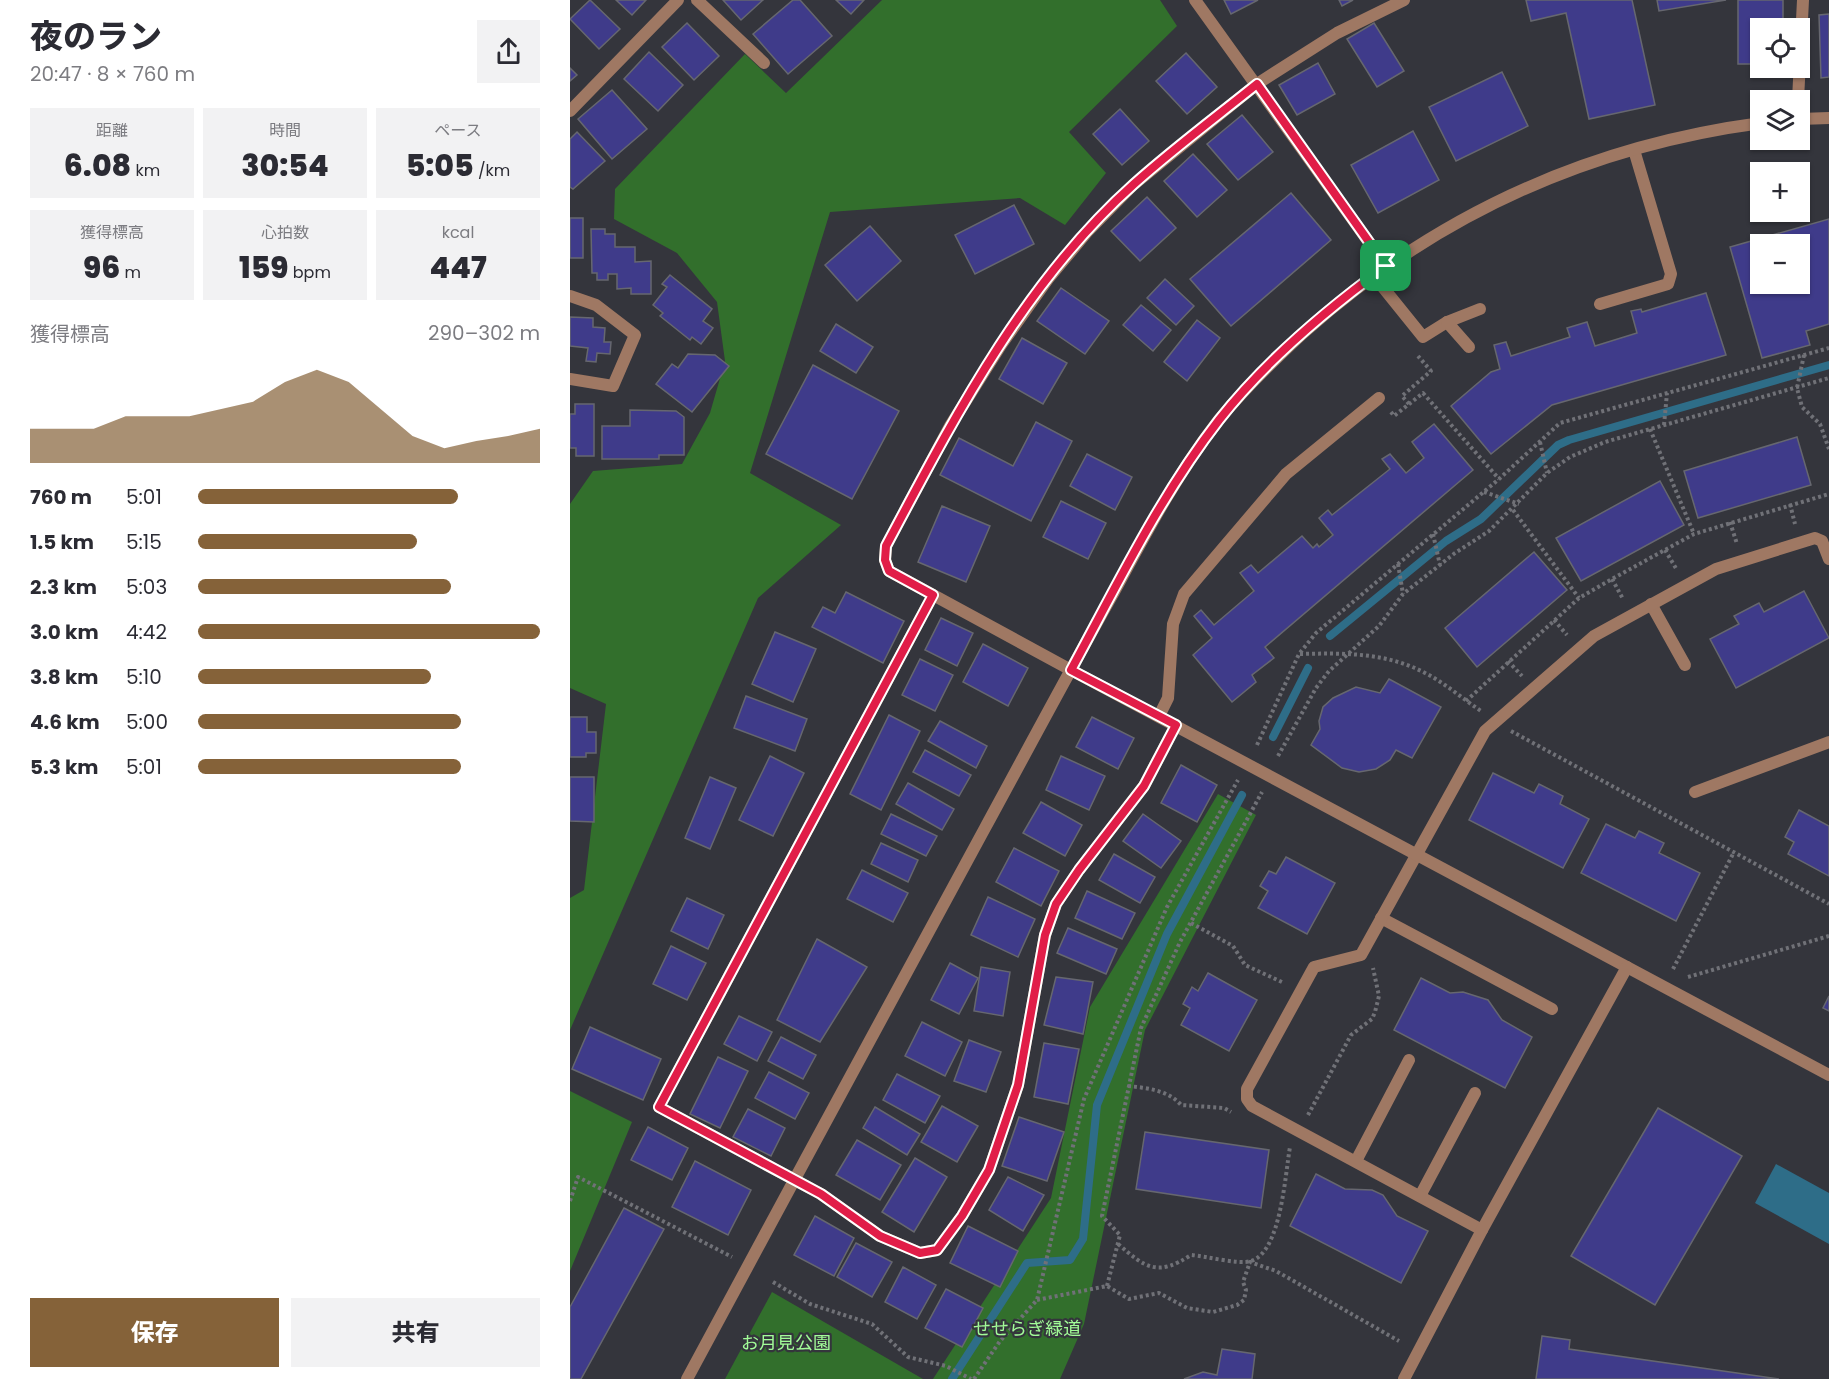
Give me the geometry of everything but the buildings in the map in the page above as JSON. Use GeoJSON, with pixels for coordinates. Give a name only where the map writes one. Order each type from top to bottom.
{"type":"FeatureCollection","features":[{"type":"Feature","properties":{"kind":"street"},"geometry":{"type":"LineString","coordinates":[[570,111],[678,0]]}},
{"type":"Feature","properties":{"kind":"street"},"geometry":{"type":"LineString","coordinates":[[697,0],[764,63]]}},
{"type":"Feature","properties":{"kind":"street"},"geometry":{"type":"LineString","coordinates":[[1195,0],[1386,266]]}},
{"type":"Feature","properties":{"kind":"street"},"geometry":{"type":"LineString","coordinates":[[1404,0],[1337,33],[1257,84],[1133,184],[1088,231],[1048,279],[950,426],[886,546],[885,560],[889,571],[1829,1075]]}},
{"type":"Feature","properties":{"kind":"street"},"geometry":{"type":"LineString","coordinates":[[1798,90],[1803,0]]}},
{"type":"Feature","properties":{"kind":"street"},"geometry":{"type":"LineString","coordinates":[[1810,119],[1829,118]]}},
{"type":"Feature","properties":{"kind":"street"},"geometry":{"type":"LineString","coordinates":[[687,1379],[1160,509],[1187,464],[1220,418],[1295,340],[1373,275],[1444,229],[1548,177],[1634,150],[1750,125]]}},
{"type":"Feature","properties":{"kind":"street"},"geometry":{"type":"LineString","coordinates":[[1600,304],[1668,284],[1671,274],[1634,150]]}},
{"type":"Feature","properties":{"kind":"street"},"geometry":{"type":"LineString","coordinates":[[1373,275],[1423,337],[1447,322],[1480,309]]}},
{"type":"Feature","properties":{"kind":"street"},"geometry":{"type":"LineString","coordinates":[[570,296],[596,305],[635,335],[612,386],[570,379]]}},
{"type":"Feature","properties":{"kind":"street"},"geometry":{"type":"LineString","coordinates":[[1447,322],[1469,347]]}},
{"type":"Feature","properties":{"kind":"street"},"geometry":{"type":"LineString","coordinates":[[1159,716],[1168,698],[1173,624],[1184,594],[1286,474],[1379,398]]}},
{"type":"Feature","properties":{"kind":"street"},"geometry":{"type":"LineString","coordinates":[[1482,1230],[1252,1106],[1246,1099],[1247,1089],[1314,967],[1361,955],[1485,731],[1594,636],[1716,569],[1815,537],[1822,541],[1829,559]]}},
{"type":"Feature","properties":{"kind":"street"},"geometry":{"type":"LineString","coordinates":[[933,595],[659,1107],[821,1194],[880,1236],[920,1253],[937,1250],[962,1216],[989,1170],[1018,1085],[1045,935],[1056,904],[1079,870],[1144,786],[1176,725]]}},
{"type":"Feature","properties":{"kind":"street"},"geometry":{"type":"LineString","coordinates":[[1651,604],[1685,665]]}},
{"type":"Feature","properties":{"kind":"street"},"geometry":{"type":"LineString","coordinates":[[1695,792],[1829,742]]}},
{"type":"Feature","properties":{"kind":"street"},"geometry":{"type":"LineString","coordinates":[[1381,918],[1552,1009]]}},
{"type":"Feature","properties":{"kind":"street"},"geometry":{"type":"LineString","coordinates":[[1404,1379],[1482,1230],[1628,967]]}},
{"type":"Feature","properties":{"kind":"street"},"geometry":{"type":"LineString","coordinates":[[1356,1161],[1409,1060]]}},
{"type":"Feature","properties":{"kind":"street"},"geometry":{"type":"LineString","coordinates":[[1420,1196],[1475,1093]]}},
{"type":"Feature","properties":{"kind":"path"},"geometry":{"type":"LineString","coordinates":[[1257,746],[1299,654],[1316,633],[1484,492],[1560,423],[1829,348]]}},
{"type":"Feature","properties":{"kind":"path"},"geometry":{"type":"LineString","coordinates":[[1416,354],[1431,371],[1402,396],[1409,404],[1423,393],[1499,478]]}},
{"type":"Feature","properties":{"kind":"path"},"geometry":{"type":"LineString","coordinates":[[1804,355],[1797,388],[1802,407],[1820,424],[1829,449]]}},
{"type":"Feature","properties":{"kind":"path"},"geometry":{"type":"LineString","coordinates":[[1278,756],[1316,688],[1329,671],[1379,626],[1403,594],[1489,531],[1519,504],[1547,473],[1570,457],[1605,442],[1829,378]]}},
{"type":"Feature","properties":{"kind":"path"},"geometry":{"type":"LineString","coordinates":[[1664,425],[1667,393]]}},
{"type":"Feature","properties":{"kind":"path"},"geometry":{"type":"LineString","coordinates":[[1650,429],[1694,534]]}},
{"type":"Feature","properties":{"kind":"path"},"geometry":{"type":"LineString","coordinates":[[1540,442],[1547,473]]}},
{"type":"Feature","properties":{"kind":"path"},"geometry":{"type":"LineString","coordinates":[[1484,492],[1519,504]]}},
{"type":"Feature","properties":{"kind":"path"},"geometry":{"type":"LineString","coordinates":[[1466,701],[1579,598],[1694,534],[1829,495]]}},
{"type":"Feature","properties":{"kind":"path"},"geometry":{"type":"LineString","coordinates":[[1513,510],[1579,598]]}},
{"type":"Feature","properties":{"kind":"path"},"geometry":{"type":"LineString","coordinates":[[1433,534],[1440,566]]}},
{"type":"Feature","properties":{"kind":"path"},"geometry":{"type":"LineString","coordinates":[[1398,564],[1403,594]]}},
{"type":"Feature","properties":{"kind":"path"},"geometry":{"type":"LineString","coordinates":[[1299,654],[1351,652],[1382,656],[1428,674],[1484,713]]}},
{"type":"Feature","properties":{"kind":"path"},"geometry":{"type":"LineString","coordinates":[[1508,729],[1829,904]]}},
{"type":"Feature","properties":{"kind":"path"},"geometry":{"type":"LineString","coordinates":[[772,1282],[810,1304],[872,1324],[908,1357],[946,1366],[973,1379],[1000,1341],[1037,1300],[1084,1099],[1167,907],[1239,778]]}},
{"type":"Feature","properties":{"kind":"path"},"geometry":{"type":"LineString","coordinates":[[1107,1286],[1120,1235],[1102,1216],[1141,1028],[1191,923],[1262,792]]}},
{"type":"Feature","properties":{"kind":"path"},"geometry":{"type":"LineString","coordinates":[[1673,969],[1734,852]]}},
{"type":"Feature","properties":{"kind":"path"},"geometry":{"type":"LineString","coordinates":[[1191,923],[1233,946],[1245,964],[1300,992]]}},
{"type":"Feature","properties":{"kind":"path"},"geometry":{"type":"LineString","coordinates":[[1688,977],[1829,936]]}},
{"type":"Feature","properties":{"kind":"path"},"geometry":{"type":"LineString","coordinates":[[1037,1300],[1107,1286],[1129,1299],[1159,1293],[1187,1308],[1213,1312],[1238,1305],[1244,1300],[1246,1290],[1243,1282],[1250,1262],[1264,1252],[1273,1239],[1290,1146],[1351,1035],[1372,1019],[1376,1012],[1379,996],[1372,968]]}},
{"type":"Feature","properties":{"kind":"path"},"geometry":{"type":"LineString","coordinates":[[1128,1086],[1150,1089],[1174,1097],[1181,1105],[1224,1108],[1239,1118]]}},
{"type":"Feature","properties":{"kind":"path"},"geometry":{"type":"LineString","coordinates":[[570,1201],[578,1177],[749,1265]]}},
{"type":"Feature","properties":{"kind":"path"},"geometry":{"type":"LineString","coordinates":[[1118,1244],[1142,1265],[1160,1269],[1176,1265],[1191,1255],[1250,1262],[1276,1271],[1399,1341]]}},
{"type":"Feature","properties":{"kind":"green space"},"geometry":{"type":"Polygon","coordinates":[[[882,0],[1160,0],[1177,26],[1069,132],[1106,173],[1065,225],[1020,198],[830,212],[750,473],[841,525],[758,598],[570,1030],[570,898],[584,890],[606,704],[570,688],[570,504],[593,471],[682,464],[710,413],[725,361],[717,302],[677,253],[614,219],[615,189],[745,54],[786,93],[882,0]]]}},
{"type":"Feature","properties":{"kind":"green space","name":"せせらぎ緑道"},"geometry":{"type":"Polygon","coordinates":[[[1218,794],[1256,815],[1145,1030],[1084,1324],[1060,1379],[933,1379],[1051,1198],[1090,1007],[1218,794]]]}},
{"type":"Feature","properties":{"kind":"green space"},"geometry":{"type":"Polygon","coordinates":[[[570,1091],[632,1122],[570,1271],[570,1091]]]}},
{"type":"Feature","properties":{"kind":"green space","name":"お月見公園"},"geometry":{"type":"Polygon","coordinates":[[[772,1292],[923,1379],[725,1379],[772,1292]]]}},
{"type":"Feature","properties":{"kind":"water"},"geometry":{"type":"Polygon","coordinates":[[[1776,1164],[1829,1193],[1829,1244],[1755,1203],[1776,1164]]]}},
{"type":"Feature","properties":{"kind":"waterway"},"geometry":{"type":"LineString","coordinates":[[1330,636],[1446,541],[1481,519],[1558,445],[1829,365]]}},
{"type":"Feature","properties":{"kind":"waterway"},"geometry":{"type":"LineString","coordinates":[[1273,737],[1308,668]]}},
{"type":"Feature","properties":{"kind":"waterway"},"geometry":{"type":"LineString","coordinates":[[952,1379],[1027,1263],[1070,1260],[1083,1239],[1097,1105],[1167,934],[1242,795]]}},
{"type":"Feature","properties":{"kind":"route"},"geometry":{"type":"LineString","coordinates":[[1257,84],[1386,266],[1295,340],[1220,418],[1187,464],[1160,509],[1071,670],[1176,725],[1144,786],[1079,870],[1056,904],[1045,935],[1018,1085],[989,1170],[962,1216],[937,1250],[920,1253],[880,1236],[821,1194],[659,1107],[933,595],[889,571],[885,560],[886,546],[950,426],[1001,345],[1048,279],[1088,231],[1133,184],[1257,84]]}}]}
